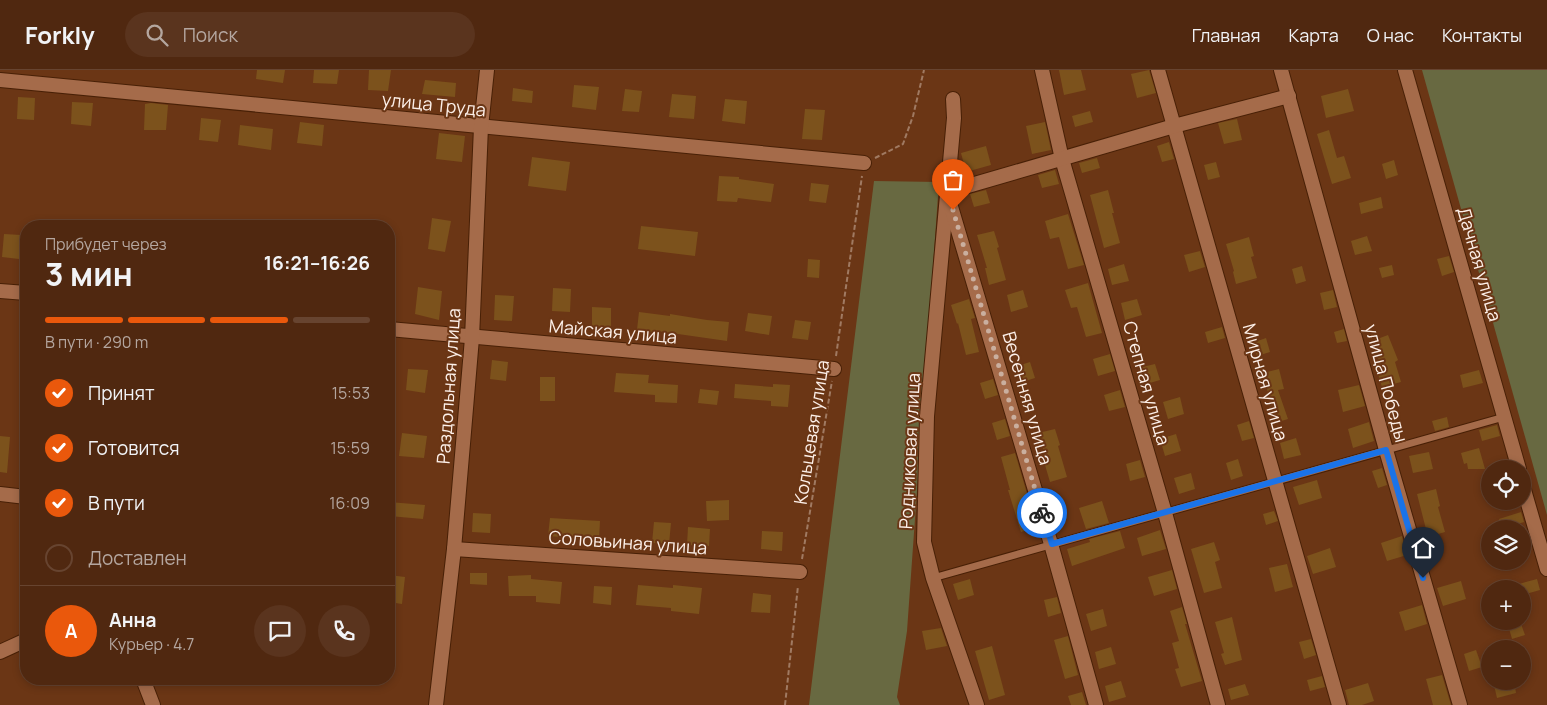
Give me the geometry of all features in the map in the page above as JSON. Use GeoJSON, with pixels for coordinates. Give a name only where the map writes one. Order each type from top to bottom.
{"type":"FeatureCollection","features":[{"type":"Feature","properties":{"kind":"street","name":"Раздольная улица"},"geometry":{"type":"LineString","coordinates":[[436,705],[454,548],[472,338],[481,127],[487,70]]}},
{"type":"Feature","properties":{"kind":"street","name":"Степная улица"},"geometry":{"type":"LineString","coordinates":[[1042,70],[1062,159],[1165,513],[1218,705]]}},
{"type":"Feature","properties":{"kind":"street","name":"Мирная улица"},"geometry":{"type":"LineString","coordinates":[[1158,70],[1339,705]]}},
{"type":"Feature","properties":{"kind":"street","name":"улица Победы"},"geometry":{"type":"LineString","coordinates":[[1281,70],[1386,450],[1460,705]]}},
{"type":"Feature","properties":{"kind":"street","name":"Дачная улица"},"geometry":{"type":"LineString","coordinates":[[1405,70],[1516,460]]}},
{"type":"Feature","properties":{"kind":"street","name":"улица Труда"},"geometry":{"type":"LineString","coordinates":[[0,80],[864,163]]}},
{"type":"Feature","properties":{"kind":"street"},"geometry":{"type":"LineString","coordinates":[[947,192],[1174,126],[1289,96]]}},
{"type":"Feature","properties":{"kind":"street","name":"Весенняя улица"},"geometry":{"type":"LineString","coordinates":[[953,99],[954,118],[947,192],[1052,544],[1096,705]]}},
{"type":"Feature","properties":{"kind":"street","name":"Родниковая улица"},"geometry":{"type":"LineString","coordinates":[[947,192],[927,416],[924,542],[933,578],[977,705]]}},
{"type":"Feature","properties":{"kind":"street"},"geometry":{"type":"LineString","coordinates":[[0,291],[20,293]]}},
{"type":"Feature","properties":{"kind":"street","name":"Майская улица"},"geometry":{"type":"LineString","coordinates":[[395,330],[834,369]]}},
{"type":"Feature","properties":{"kind":"street"},"geometry":{"type":"LineString","coordinates":[[0,494],[20,496]]}},
{"type":"Feature","properties":{"kind":"street"},"geometry":{"type":"LineString","coordinates":[[1530,510],[1547,569]]}},
{"type":"Feature","properties":{"kind":"street","name":"Соловьиная улица"},"geometry":{"type":"LineString","coordinates":[[454,548],[800,572]]}},
{"type":"Feature","properties":{"kind":"street"},"geometry":{"type":"LineString","coordinates":[[0,652],[20,643]]}},
{"type":"Feature","properties":{"kind":"street"},"geometry":{"type":"LineString","coordinates":[[145,685],[152,705]]}},
{"type":"Feature","properties":{"kind":"lane"},"geometry":{"type":"LineString","coordinates":[[933,578],[1504,417]]}},
{"type":"Feature","properties":{"kind":"path"},"geometry":{"type":"LineString","coordinates":[[864,163],[903,144],[913,116],[924,70]]}},
{"type":"Feature","properties":{"kind":"path","name":"Кольцевая улица"},"geometry":{"type":"LineString","coordinates":[[785,705],[800,572],[834,369],[864,163]]}},
{"type":"Feature","properties":{"kind":"green space"},"geometry":{"type":"Polygon","coordinates":[[[1422,70],[1547,70],[1547,515],[1422,70]]]}},
{"type":"Feature","properties":{"kind":"green space"},"geometry":{"type":"Polygon","coordinates":[[[874,181],[939,182],[907,631],[897,697],[900,705],[809,705],[874,181]]]}},
{"type":"Feature","properties":{"kind":"building"},"geometry":{"type":"Polygon","coordinates":[[[257,70],[285,70],[283,83],[256,79],[257,70]]]}},
{"type":"Feature","properties":{"kind":"building"},"geometry":{"type":"Polygon","coordinates":[[[314,70],[339,70],[337,84],[313,83],[314,70]]]}},
{"type":"Feature","properties":{"kind":"building"},"geometry":{"type":"Polygon","coordinates":[[[369,70],[391,70],[388,91],[368,90],[369,70]]]}},
{"type":"Feature","properties":{"kind":"building"},"geometry":{"type":"Polygon","coordinates":[[[1059,70],[1081,70],[1086,90],[1064,95],[1059,70]]]}},
{"type":"Feature","properties":{"kind":"building"},"geometry":{"type":"Polygon","coordinates":[[[1149,70],[1156,93],[1137,98],[1131,74],[1149,70]]]}},
{"type":"Feature","properties":{"kind":"building"},"geometry":{"type":"Polygon","coordinates":[[[425,80],[456,83],[455,97],[422,94],[425,80]]]}},
{"type":"Feature","properties":{"kind":"building"},"geometry":{"type":"Polygon","coordinates":[[[574,85],[599,87],[596,110],[572,107],[574,85]]]}},
{"type":"Feature","properties":{"kind":"building"},"geometry":{"type":"Polygon","coordinates":[[[513,88],[533,91],[532,103],[512,101],[513,88]]]}},
{"type":"Feature","properties":{"kind":"building"},"geometry":{"type":"Polygon","coordinates":[[[625,89],[642,91],[639,112],[622,111],[625,89]]]}},
{"type":"Feature","properties":{"kind":"building"},"geometry":{"type":"Polygon","coordinates":[[[1348,89],[1354,111],[1326,118],[1321,96],[1348,89]]]}},
{"type":"Feature","properties":{"kind":"building"},"geometry":{"type":"Polygon","coordinates":[[[672,94],[696,96],[694,119],[669,117],[672,94]]]}},
{"type":"Feature","properties":{"kind":"building"},"geometry":{"type":"Polygon","coordinates":[[[18,97],[35,98],[34,120],[17,119],[18,97]]]}},
{"type":"Feature","properties":{"kind":"building"},"geometry":{"type":"Polygon","coordinates":[[[725,99],[747,101],[745,124],[722,121],[725,99]]]}},
{"type":"Feature","properties":{"kind":"building"},"geometry":{"type":"Polygon","coordinates":[[[72,102],[93,103],[91,126],[71,124],[72,102]]]}},
{"type":"Feature","properties":{"kind":"building"},"geometry":{"type":"Polygon","coordinates":[[[145,104],[168,105],[166,130],[144,130],[145,104]]]}},
{"type":"Feature","properties":{"kind":"building"},"geometry":{"type":"Polygon","coordinates":[[[805,109],[825,110],[822,140],[802,139],[805,109]]]}},
{"type":"Feature","properties":{"kind":"building"},"geometry":{"type":"Polygon","coordinates":[[[1090,111],[1093,122],[1075,127],[1072,116],[1090,111]]]}},
{"type":"Feature","properties":{"kind":"building"},"geometry":{"type":"Polygon","coordinates":[[[201,118],[221,120],[218,142],[199,140],[201,118]]]}},
{"type":"Feature","properties":{"kind":"building"},"geometry":{"type":"Polygon","coordinates":[[[1237,119],[1242,140],[1224,144],[1218,123],[1237,119]]]}},
{"type":"Feature","properties":{"kind":"building"},"geometry":{"type":"Polygon","coordinates":[[[300,122],[324,125],[322,146],[297,143],[300,122]]]}},
{"type":"Feature","properties":{"kind":"building"},"geometry":{"type":"Polygon","coordinates":[[[1045,122],[1051,150],[1032,154],[1026,126],[1045,122]]]}},
{"type":"Feature","properties":{"kind":"building"},"geometry":{"type":"Polygon","coordinates":[[[240,125],[273,129],[271,150],[238,145],[240,125]]]}},
{"type":"Feature","properties":{"kind":"building"},"geometry":{"type":"Polygon","coordinates":[[[1329,130],[1337,158],[1344,156],[1351,178],[1332,184],[1317,134],[1329,130]]]}},
{"type":"Feature","properties":{"kind":"building"},"geometry":{"type":"Polygon","coordinates":[[[439,133],[465,136],[462,162],[436,159],[439,133]]]}},
{"type":"Feature","properties":{"kind":"building"},"geometry":{"type":"Polygon","coordinates":[[[1169,142],[1174,159],[1162,162],[1157,146],[1169,142]]]}},
{"type":"Feature","properties":{"kind":"building"},"geometry":{"type":"Polygon","coordinates":[[[986,146],[991,165],[966,172],[961,153],[986,146]]]}},
{"type":"Feature","properties":{"kind":"building"},"geometry":{"type":"Polygon","coordinates":[[[532,157],[570,162],[566,191],[528,186],[532,157]]]}},
{"type":"Feature","properties":{"kind":"building"},"geometry":{"type":"Polygon","coordinates":[[[1097,158],[1100,168],[1082,173],[1079,163],[1097,158]]]}},
{"type":"Feature","properties":{"kind":"building"},"geometry":{"type":"Polygon","coordinates":[[[1394,160],[1398,175],[1386,179],[1382,164],[1394,160]]]}},
{"type":"Feature","properties":{"kind":"building"},"geometry":{"type":"Polygon","coordinates":[[[1216,162],[1220,177],[1208,180],[1204,165],[1216,162]]]}},
{"type":"Feature","properties":{"kind":"building"},"geometry":{"type":"Polygon","coordinates":[[[1055,170],[1059,184],[1042,188],[1038,175],[1055,170]]]}},
{"type":"Feature","properties":{"kind":"building"},"geometry":{"type":"Polygon","coordinates":[[[719,176],[739,177],[739,179],[774,184],[771,202],[738,198],[737,202],[717,201],[719,176]]]}},
{"type":"Feature","properties":{"kind":"building"},"geometry":{"type":"Polygon","coordinates":[[[811,183],[829,185],[826,203],[809,201],[811,183]]]}},
{"type":"Feature","properties":{"kind":"building"},"geometry":{"type":"Polygon","coordinates":[[[986,190],[990,203],[974,207],[970,194],[986,190]]]}},
{"type":"Feature","properties":{"kind":"building"},"geometry":{"type":"Polygon","coordinates":[[[1108,190],[1120,243],[1104,248],[1090,195],[1108,190]]]}},
{"type":"Feature","properties":{"kind":"building"},"geometry":{"type":"Polygon","coordinates":[[[1381,197],[1383,208],[1361,214],[1359,203],[1381,197]]]}},
{"type":"Feature","properties":{"kind":"building"},"geometry":{"type":"Polygon","coordinates":[[[1068,214],[1084,265],[1068,269],[1059,237],[1050,239],[1045,221],[1068,214]]]}},
{"type":"Feature","properties":{"kind":"building"},"geometry":{"type":"Polygon","coordinates":[[[432,218],[451,221],[445,252],[428,249],[432,218]]]}},
{"type":"Feature","properties":{"kind":"building"},"geometry":{"type":"Polygon","coordinates":[[[641,226],[698,232],[695,256],[638,249],[641,226]]]}},
{"type":"Feature","properties":{"kind":"building"},"geometry":{"type":"Polygon","coordinates":[[[994,231],[1006,280],[989,285],[985,268],[987,268],[977,235],[994,231]]]}},
{"type":"Feature","properties":{"kind":"building"},"geometry":{"type":"Polygon","coordinates":[[[4,234],[20,235],[19,259],[2,257],[4,234]]]}},
{"type":"Feature","properties":{"kind":"building"},"geometry":{"type":"Polygon","coordinates":[[[1367,236],[1372,251],[1355,255],[1351,241],[1367,236]]]}},
{"type":"Feature","properties":{"kind":"building"},"geometry":{"type":"Polygon","coordinates":[[[1249,237],[1254,256],[1251,257],[1257,278],[1236,284],[1226,244],[1249,237]]]}},
{"type":"Feature","properties":{"kind":"building"},"geometry":{"type":"Polygon","coordinates":[[[1200,251],[1205,267],[1189,272],[1184,255],[1200,251]]]}},
{"type":"Feature","properties":{"kind":"building"},"geometry":{"type":"Polygon","coordinates":[[[1449,256],[1454,272],[1442,276],[1437,259],[1449,256]]]}},
{"type":"Feature","properties":{"kind":"building"},"geometry":{"type":"Polygon","coordinates":[[[808,259],[820,260],[819,278],[807,277],[808,259]]]}},
{"type":"Feature","properties":{"kind":"building"},"geometry":{"type":"Polygon","coordinates":[[[1124,264],[1129,281],[1112,285],[1108,269],[1124,264]]]}},
{"type":"Feature","properties":{"kind":"building"},"geometry":{"type":"Polygon","coordinates":[[[1392,265],[1394,275],[1382,278],[1379,268],[1392,265]]]}},
{"type":"Feature","properties":{"kind":"building"},"geometry":{"type":"Polygon","coordinates":[[[1302,266],[1306,281],[1296,284],[1292,269],[1302,266]]]}},
{"type":"Feature","properties":{"kind":"building"},"geometry":{"type":"Polygon","coordinates":[[[1088,283],[1102,333],[1086,337],[1077,307],[1071,308],[1065,290],[1088,283]]]}},
{"type":"Feature","properties":{"kind":"building"},"geometry":{"type":"Polygon","coordinates":[[[418,287],[442,291],[439,320],[415,314],[418,287]]]}},
{"type":"Feature","properties":{"kind":"building"},"geometry":{"type":"Polygon","coordinates":[[[553,288],[571,289],[570,312],[552,311],[553,288]]]}},
{"type":"Feature","properties":{"kind":"building"},"geometry":{"type":"Polygon","coordinates":[[[1023,290],[1028,307],[1011,312],[1007,295],[1023,290]]]}},
{"type":"Feature","properties":{"kind":"building"},"geometry":{"type":"Polygon","coordinates":[[[1333,290],[1337,307],[1324,310],[1320,293],[1333,290]]]}},
{"type":"Feature","properties":{"kind":"building"},"geometry":{"type":"Polygon","coordinates":[[[495,295],[514,296],[512,321],[494,320],[495,295]]]}},
{"type":"Feature","properties":{"kind":"building"},"geometry":{"type":"Polygon","coordinates":[[[969,299],[975,318],[971,319],[979,352],[966,355],[958,323],[951,305],[969,299]]]}},
{"type":"Feature","properties":{"kind":"building"},"geometry":{"type":"Polygon","coordinates":[[[1137,299],[1142,315],[1125,320],[1121,303],[1137,299]]]}},
{"type":"Feature","properties":{"kind":"building"},"geometry":{"type":"Polygon","coordinates":[[[592,307],[611,308],[611,329],[592,328],[592,307]]]}},
{"type":"Feature","properties":{"kind":"building"},"geometry":{"type":"Polygon","coordinates":[[[639,312],[729,322],[727,341],[637,330],[639,312]]]}},
{"type":"Feature","properties":{"kind":"building"},"geometry":{"type":"Polygon","coordinates":[[[748,313],[772,316],[769,335],[745,331],[748,313]]]}},
{"type":"Feature","properties":{"kind":"building"},"geometry":{"type":"Polygon","coordinates":[[[795,320],[811,322],[808,340],[792,338],[795,320]]]}},
{"type":"Feature","properties":{"kind":"building"},"geometry":{"type":"Polygon","coordinates":[[[1222,327],[1225,338],[1208,343],[1205,332],[1222,327]]]}},
{"type":"Feature","properties":{"kind":"building"},"geometry":{"type":"Polygon","coordinates":[[[1344,329],[1347,341],[1337,343],[1334,332],[1344,329]]]}},
{"type":"Feature","properties":{"kind":"building"},"geometry":{"type":"Polygon","coordinates":[[[1388,335],[1398,360],[1395,362],[1401,382],[1382,387],[1378,374],[1383,372],[1372,341],[1388,335]]]}},
{"type":"Feature","properties":{"kind":"building"},"geometry":{"type":"Polygon","coordinates":[[[1266,338],[1270,352],[1257,356],[1252,343],[1266,338]]]}},
{"type":"Feature","properties":{"kind":"building"},"geometry":{"type":"Polygon","coordinates":[[[1110,354],[1115,371],[1098,376],[1093,359],[1110,354]]]}},
{"type":"Feature","properties":{"kind":"building"},"geometry":{"type":"Polygon","coordinates":[[[492,360],[508,362],[506,381],[490,379],[492,360]]]}},
{"type":"Feature","properties":{"kind":"building"},"geometry":{"type":"Polygon","coordinates":[[[1030,362],[1035,378],[1019,383],[1014,367],[1030,362]]]}},
{"type":"Feature","properties":{"kind":"building"},"geometry":{"type":"Polygon","coordinates":[[[1155,364],[1160,380],[1143,385],[1138,368],[1155,364]]]}},
{"type":"Feature","properties":{"kind":"building"},"geometry":{"type":"Polygon","coordinates":[[[408,369],[428,370],[425,393],[406,390],[408,369]]]}},
{"type":"Feature","properties":{"kind":"building"},"geometry":{"type":"Polygon","coordinates":[[[1279,369],[1284,389],[1278,390],[1288,419],[1275,423],[1263,373],[1279,369]]]}},
{"type":"Feature","properties":{"kind":"building"},"geometry":{"type":"Polygon","coordinates":[[[1479,370],[1483,383],[1463,388],[1460,375],[1479,370]]]}},
{"type":"Feature","properties":{"kind":"building"},"geometry":{"type":"Polygon","coordinates":[[[616,373],[649,375],[648,383],[678,385],[677,403],[655,402],[655,395],[614,392],[616,373]]]}},
{"type":"Feature","properties":{"kind":"building"},"geometry":{"type":"Polygon","coordinates":[[[540,377],[555,377],[555,401],[540,401],[540,377]]]}},
{"type":"Feature","properties":{"kind":"building"},"geometry":{"type":"Polygon","coordinates":[[[993,379],[998,395],[985,399],[980,383],[993,379]]]}},
{"type":"Feature","properties":{"kind":"building"},"geometry":{"type":"Polygon","coordinates":[[[735,384],[773,387],[773,384],[790,385],[788,407],[771,406],[771,401],[734,398],[735,384]]]}},
{"type":"Feature","properties":{"kind":"building"},"geometry":{"type":"Polygon","coordinates":[[[1359,385],[1365,406],[1343,412],[1338,390],[1359,385]]]}},
{"type":"Feature","properties":{"kind":"building"},"geometry":{"type":"Polygon","coordinates":[[[700,389],[719,391],[717,405],[698,403],[700,389]]]}},
{"type":"Feature","properties":{"kind":"building"},"geometry":{"type":"Polygon","coordinates":[[[1120,390],[1125,407],[1109,411],[1104,395],[1120,390]]]}},
{"type":"Feature","properties":{"kind":"building"},"geometry":{"type":"Polygon","coordinates":[[[1180,397],[1184,414],[1168,419],[1163,402],[1180,397]]]}},
{"type":"Feature","properties":{"kind":"building"},"geometry":{"type":"Polygon","coordinates":[[[1447,417],[1449,427],[1435,431],[1432,421],[1447,417]]]}},
{"type":"Feature","properties":{"kind":"building"},"geometry":{"type":"Polygon","coordinates":[[[1005,419],[1010,436],[997,440],[992,423],[1005,419]]]}},
{"type":"Feature","properties":{"kind":"building"},"geometry":{"type":"Polygon","coordinates":[[[1249,421],[1254,438],[1242,441],[1237,425],[1249,421]]]}},
{"type":"Feature","properties":{"kind":"building"},"geometry":{"type":"Polygon","coordinates":[[[1369,422],[1374,441],[1353,448],[1348,429],[1369,422]]]}},
{"type":"Feature","properties":{"kind":"building"},"geometry":{"type":"Polygon","coordinates":[[[1497,425],[1500,436],[1482,441],[1479,430],[1497,425]]]}},
{"type":"Feature","properties":{"kind":"building"},"geometry":{"type":"Polygon","coordinates":[[[1055,429],[1067,477],[1050,482],[1045,465],[1048,465],[1038,433],[1055,429]]]}},
{"type":"Feature","properties":{"kind":"building"},"geometry":{"type":"Polygon","coordinates":[[[402,433],[427,436],[424,458],[399,456],[402,433]]]}},
{"type":"Feature","properties":{"kind":"building"},"geometry":{"type":"Polygon","coordinates":[[[1176,434],[1181,451],[1165,456],[1160,439],[1176,434]]]}},
{"type":"Feature","properties":{"kind":"building"},"geometry":{"type":"Polygon","coordinates":[[[0,436],[10,437],[7,473],[0,472],[0,436]]]}},
{"type":"Feature","properties":{"kind":"building"},"geometry":{"type":"Polygon","coordinates":[[[1296,438],[1301,455],[1284,459],[1280,443],[1296,438]]]}},
{"type":"Feature","properties":{"kind":"building"},"geometry":{"type":"Polygon","coordinates":[[[1479,448],[1482,460],[1481,469],[1468,469],[1467,463],[1464,464],[1461,453],[1479,448]]]}},
{"type":"Feature","properties":{"kind":"building"},"geometry":{"type":"Polygon","coordinates":[[[1429,452],[1433,469],[1413,473],[1409,456],[1429,452]]]}},
{"type":"Feature","properties":{"kind":"building"},"geometry":{"type":"Polygon","coordinates":[[[1015,453],[1037,527],[1021,532],[1008,490],[1010,490],[1001,457],[1015,453]]]}},
{"type":"Feature","properties":{"kind":"building"},"geometry":{"type":"Polygon","coordinates":[[[1238,459],[1243,476],[1231,480],[1226,463],[1238,459]]]}},
{"type":"Feature","properties":{"kind":"building"},"geometry":{"type":"Polygon","coordinates":[[[1140,460],[1145,477],[1130,481],[1126,464],[1140,460]]]}},
{"type":"Feature","properties":{"kind":"building"},"geometry":{"type":"Polygon","coordinates":[[[1382,468],[1387,485],[1378,488],[1372,471],[1382,468]]]}},
{"type":"Feature","properties":{"kind":"building"},"geometry":{"type":"Polygon","coordinates":[[[1191,473],[1195,489],[1179,494],[1174,478],[1191,473]]]}},
{"type":"Feature","properties":{"kind":"building"},"geometry":{"type":"Polygon","coordinates":[[[1317,480],[1322,498],[1299,505],[1293,487],[1317,480]]]}},
{"type":"Feature","properties":{"kind":"building"},"geometry":{"type":"Polygon","coordinates":[[[1436,489],[1440,506],[1438,507],[1445,532],[1428,537],[1417,494],[1436,489]]]}},
{"type":"Feature","properties":{"kind":"building"},"geometry":{"type":"Polygon","coordinates":[[[729,500],[729,520],[707,521],[706,501],[729,500]]]}},
{"type":"Feature","properties":{"kind":"building"},"geometry":{"type":"Polygon","coordinates":[[[1102,501],[1109,523],[1086,529],[1079,508],[1102,501]]]}},
{"type":"Feature","properties":{"kind":"building"},"geometry":{"type":"Polygon","coordinates":[[[395,502],[425,505],[423,519],[395,517],[395,502]]]}},
{"type":"Feature","properties":{"kind":"building"},"geometry":{"type":"Polygon","coordinates":[[[1274,511],[1278,521],[1266,525],[1263,514],[1274,511]]]}},
{"type":"Feature","properties":{"kind":"building"},"geometry":{"type":"Polygon","coordinates":[[[1521,512],[1523,520],[1499,520],[1521,512]]]}},
{"type":"Feature","properties":{"kind":"building"},"geometry":{"type":"Polygon","coordinates":[[[473,513],[491,514],[490,533],[472,532],[473,513]]]}},
{"type":"Feature","properties":{"kind":"building"},"geometry":{"type":"Polygon","coordinates":[[[550,518],[600,521],[599,540],[548,536],[550,518]]]}},
{"type":"Feature","properties":{"kind":"building"},"geometry":{"type":"Polygon","coordinates":[[[654,522],[671,523],[669,544],[652,543],[654,522]]]}},
{"type":"Feature","properties":{"kind":"building"},"geometry":{"type":"Polygon","coordinates":[[[688,527],[710,529],[709,546],[687,545],[688,527]]]}},
{"type":"Feature","properties":{"kind":"building"},"geometry":{"type":"Polygon","coordinates":[[[1160,530],[1166,549],[1142,556],[1137,538],[1160,530]]]}},
{"type":"Feature","properties":{"kind":"building"},"geometry":{"type":"Polygon","coordinates":[[[762,531],[783,532],[782,551],[761,549],[762,531]]]}},
{"type":"Feature","properties":{"kind":"building"},"geometry":{"type":"Polygon","coordinates":[[[1120,531],[1125,548],[1072,566],[1067,549],[1090,542],[1089,539],[1120,531]]]}},
{"type":"Feature","properties":{"kind":"building"},"geometry":{"type":"Polygon","coordinates":[[[1402,536],[1407,555],[1387,561],[1381,543],[1402,536]]]}},
{"type":"Feature","properties":{"kind":"building"},"geometry":{"type":"Polygon","coordinates":[[[1214,542],[1220,560],[1215,562],[1222,588],[1204,593],[1191,549],[1214,542]]]}},
{"type":"Feature","properties":{"kind":"building"},"geometry":{"type":"Polygon","coordinates":[[[1330,548],[1336,567],[1313,574],[1307,556],[1330,548]]]}},
{"type":"Feature","properties":{"kind":"building"},"geometry":{"type":"Polygon","coordinates":[[[1287,564],[1293,587],[1275,592],[1269,568],[1287,564]]]}},
{"type":"Feature","properties":{"kind":"building"},"geometry":{"type":"Polygon","coordinates":[[[1172,570],[1177,589],[1154,596],[1148,577],[1172,570]]]}},
{"type":"Feature","properties":{"kind":"building"},"geometry":{"type":"Polygon","coordinates":[[[470,573],[487,573],[487,585],[470,584],[470,573]]]}},
{"type":"Feature","properties":{"kind":"building"},"geometry":{"type":"Polygon","coordinates":[[[531,575],[531,579],[562,582],[560,604],[536,602],[536,596],[509,596],[508,576],[531,575]]]}},
{"type":"Feature","properties":{"kind":"building"},"geometry":{"type":"Polygon","coordinates":[[[395,576],[405,577],[402,604],[395,603],[395,576]]]}},
{"type":"Feature","properties":{"kind":"building"},"geometry":{"type":"Polygon","coordinates":[[[970,579],[974,595],[958,600],[953,584],[970,579]]]}},
{"type":"Feature","properties":{"kind":"building"},"geometry":{"type":"Polygon","coordinates":[[[1537,579],[1540,590],[1531,592],[1531,581],[1537,579]]]}},
{"type":"Feature","properties":{"kind":"building"},"geometry":{"type":"Polygon","coordinates":[[[1461,581],[1466,599],[1443,606],[1437,588],[1461,581]]]}},
{"type":"Feature","properties":{"kind":"building"},"geometry":{"type":"Polygon","coordinates":[[[638,585],[673,588],[673,585],[702,588],[699,614],[671,611],[671,608],[636,605],[638,585]]]}},
{"type":"Feature","properties":{"kind":"building"},"geometry":{"type":"Polygon","coordinates":[[[594,586],[612,587],[611,605],[593,603],[594,586]]]}},
{"type":"Feature","properties":{"kind":"building"},"geometry":{"type":"Polygon","coordinates":[[[753,593],[771,595],[770,613],[751,612],[753,593]]]}},
{"type":"Feature","properties":{"kind":"building"},"geometry":{"type":"Polygon","coordinates":[[[1057,597],[1061,613],[1048,617],[1044,600],[1057,597]]]}},
{"type":"Feature","properties":{"kind":"building"},"geometry":{"type":"Polygon","coordinates":[[[1422,605],[1427,624],[1405,631],[1399,612],[1422,605]]]}},
{"type":"Feature","properties":{"kind":"building"},"geometry":{"type":"Polygon","coordinates":[[[1182,607],[1187,624],[1185,624],[1202,681],[1181,687],[1175,669],[1179,668],[1172,643],[1179,641],[1170,611],[1182,607]]]}},
{"type":"Feature","properties":{"kind":"building"},"geometry":{"type":"Polygon","coordinates":[[[1103,609],[1107,626],[1091,631],[1086,614],[1103,609]]]}},
{"type":"Feature","properties":{"kind":"building"},"geometry":{"type":"Polygon","coordinates":[[[1232,617],[1242,660],[1225,665],[1221,654],[1224,653],[1215,622],[1232,617]]]}},
{"type":"Feature","properties":{"kind":"building"},"geometry":{"type":"Polygon","coordinates":[[[941,628],[947,646],[926,650],[922,631],[941,628]]]}},
{"type":"Feature","properties":{"kind":"building"},"geometry":{"type":"Polygon","coordinates":[[[1510,630],[1523,630],[1525,635],[1512,639],[1510,630]]]}},
{"type":"Feature","properties":{"kind":"building"},"geometry":{"type":"Polygon","coordinates":[[[1068,636],[1078,675],[1065,679],[1054,640],[1068,636]]]}},
{"type":"Feature","properties":{"kind":"building"},"geometry":{"type":"Polygon","coordinates":[[[1311,639],[1316,655],[1304,659],[1299,642],[1311,639]]]}},
{"type":"Feature","properties":{"kind":"building"},"geometry":{"type":"Polygon","coordinates":[[[992,646],[1005,695],[989,700],[975,651],[992,646]]]}},
{"type":"Feature","properties":{"kind":"building"},"geometry":{"type":"Polygon","coordinates":[[[1111,647],[1116,664],[1099,669],[1095,652],[1111,647]]]}},
{"type":"Feature","properties":{"kind":"building"},"geometry":{"type":"Polygon","coordinates":[[[1476,650],[1481,667],[1469,671],[1464,654],[1476,650]]]}},
{"type":"Feature","properties":{"kind":"building"},"geometry":{"type":"Polygon","coordinates":[[[1442,675],[1451,705],[1433,705],[1426,679],[1442,675]]]}},
{"type":"Feature","properties":{"kind":"building"},"geometry":{"type":"Polygon","coordinates":[[[1322,676],[1325,687],[1310,691],[1307,680],[1322,676]]]}},
{"type":"Feature","properties":{"kind":"building"},"geometry":{"type":"Polygon","coordinates":[[[1121,681],[1126,697],[1109,702],[1105,686],[1121,681]]]}},
{"type":"Feature","properties":{"kind":"building"},"geometry":{"type":"Polygon","coordinates":[[[1368,683],[1374,701],[1362,705],[1349,705],[1345,690],[1368,683]]]}},
{"type":"Feature","properties":{"kind":"building"},"geometry":{"type":"Polygon","coordinates":[[[1245,684],[1249,695],[1231,700],[1228,689],[1245,684]]]}},
{"type":"Feature","properties":{"kind":"building"},"geometry":{"type":"Polygon","coordinates":[[[1495,690],[1516,690],[1516,693],[1497,698],[1495,690]]]}},
{"type":"Feature","properties":{"kind":"building"},"geometry":{"type":"Polygon","coordinates":[[[1082,692],[1086,705],[1071,705],[1068,696],[1082,692]]]}},
{"type":"Feature","properties":{"kind":"way so far"},"geometry":{"type":"LineString","coordinates":[[953,210],[1042,513]]}},
{"type":"Feature","properties":{"kind":"route"},"geometry":{"type":"LineString","coordinates":[[1042,513],[1052,544],[1386,450],[1423,578]]}}]}
